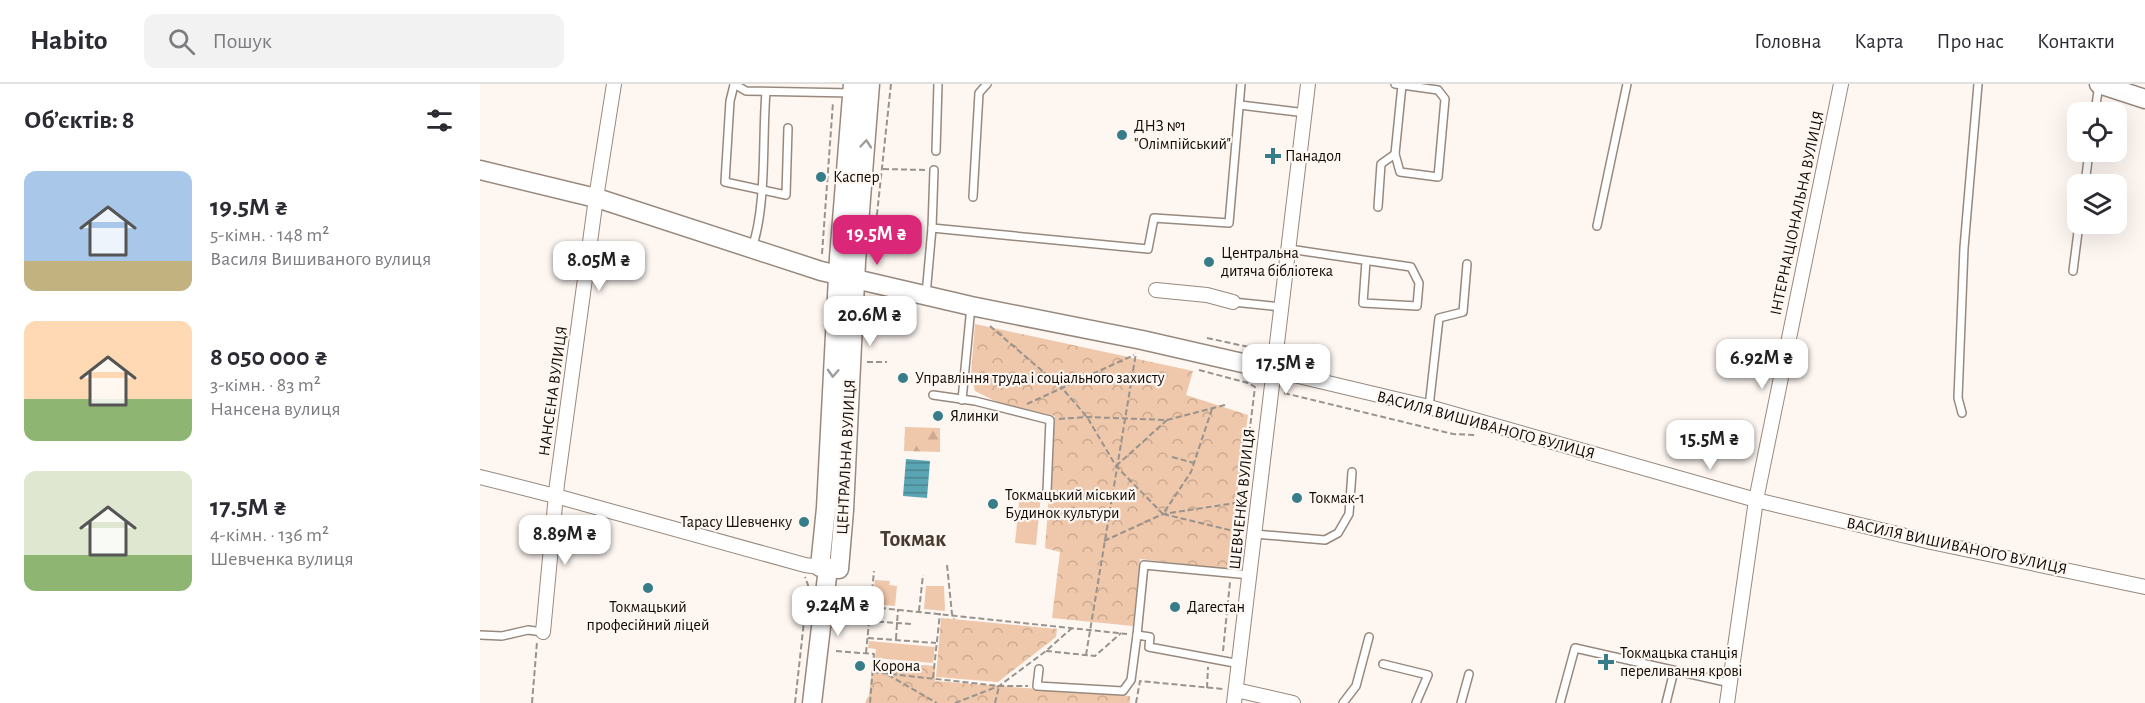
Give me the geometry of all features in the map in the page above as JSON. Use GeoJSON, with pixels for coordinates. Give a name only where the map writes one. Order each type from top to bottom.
{"type":"FeatureCollection","features":[{"type":"Feature","properties":{"kind":"street","name":"НАНСЕНА ВУЛИЦЯ"},"geometry":{"type":"LineString","coordinates":[[541,632],[555,496],[614,84]]}},
{"type":"Feature","properties":{"kind":"street","name":"ЦЕНТРАЛЬНА ВУЛИЦЯ"},"geometry":{"type":"LineString","coordinates":[[847,277],[870,84]]}},
{"type":"Feature","properties":{"kind":"street","name":"ШЕВЧЕНКА ВУЛИЦЯ"},"geometry":{"type":"LineString","coordinates":[[1235,697],[1308,84]]}},
{"type":"Feature","properties":{"kind":"street","name":"ІНТЕРНАЦІОНАЛЬНА ВУЛИЦЯ"},"geometry":{"type":"LineString","coordinates":[[1726,703],[1756,500],[1840,84]]}},
{"type":"Feature","properties":{"kind":"street"},"geometry":{"type":"LineString","coordinates":[[2099,84],[2145,99]]}},
{"type":"Feature","properties":{"kind":"street","name":"ЦЕНТРАЛЬНА ВУЛИЦЯ"},"geometry":{"type":"LineString","coordinates":[[812,703],[817,569],[838,568],[841,554],[852,88]]}},
{"type":"Feature","properties":{"kind":"street","name":"ВАСИЛЯ ВИШИВАНОГО ВУЛИЦЯ"},"geometry":{"type":"LineString","coordinates":[[480,170],[596,198],[752,249],[847,277],[1139,347],[1273,370],[1429,407],[1756,500],[1931,542],[2145,587]]}},
{"type":"Feature","properties":{"kind":"street"},"geometry":{"type":"LineString","coordinates":[[1156,290],[1206,295],[1233,302]]}},
{"type":"Feature","properties":{"kind":"street"},"geometry":{"type":"LineString","coordinates":[[480,477],[817,569]]}},
{"type":"Feature","properties":{"kind":"street"},"geometry":{"type":"LineString","coordinates":[[1235,697],[1293,703]]}},
{"type":"Feature","properties":{"kind":"lane"},"geometry":{"type":"LineString","coordinates":[[936,151],[938,84]]}},
{"type":"Feature","properties":{"kind":"lane"},"geometry":{"type":"LineString","coordinates":[[973,196],[979,93],[987,84]]}},
{"type":"Feature","properties":{"kind":"lane"},"geometry":{"type":"LineString","coordinates":[[932,228],[1148,249],[1154,218],[1228,223],[1241,84]]}},
{"type":"Feature","properties":{"kind":"lane"},"geometry":{"type":"LineString","coordinates":[[1398,84],[1438,90],[1445,99],[1438,177],[1400,172],[1395,154],[1398,84]]}},
{"type":"Feature","properties":{"kind":"lane"},"geometry":{"type":"LineString","coordinates":[[1597,226],[1627,84]]}},
{"type":"Feature","properties":{"kind":"lane"},"geometry":{"type":"LineString","coordinates":[[1962,413],[1958,398],[1964,248],[1978,84]]}},
{"type":"Feature","properties":{"kind":"lane"},"geometry":{"type":"LineString","coordinates":[[2096,102],[2099,84]]}},
{"type":"Feature","properties":{"kind":"lane"},"geometry":{"type":"LineString","coordinates":[[788,128],[786,195],[725,182],[730,101],[734,85],[746,91],[766,92],[793,88],[833,91],[852,88]]}},
{"type":"Feature","properties":{"kind":"lane"},"geometry":{"type":"LineString","coordinates":[[752,249],[756,236],[761,190],[766,92]]}},
{"type":"Feature","properties":{"kind":"lane"},"geometry":{"type":"LineString","coordinates":[[1240,105],[1306,113]]}},
{"type":"Feature","properties":{"kind":"lane"},"geometry":{"type":"LineString","coordinates":[[1378,207],[1381,164],[1395,154]]}},
{"type":"Feature","properties":{"kind":"lane"},"geometry":{"type":"LineString","coordinates":[[926,295],[934,170]]}},
{"type":"Feature","properties":{"kind":"lane"},"geometry":{"type":"LineString","coordinates":[[2073,271],[2078,234]]}},
{"type":"Feature","properties":{"kind":"lane"},"geometry":{"type":"LineString","coordinates":[[1289,249],[1411,267],[1419,283],[1418,306],[1363,303],[1366,261]]}},
{"type":"Feature","properties":{"kind":"lane"},"geometry":{"type":"LineString","coordinates":[[1429,407],[1439,318],[1463,312],[1467,264]]}},
{"type":"Feature","properties":{"kind":"lane"},"geometry":{"type":"LineString","coordinates":[[1233,302],[1281,307]]}},
{"type":"Feature","properties":{"kind":"lane"},"geometry":{"type":"LineString","coordinates":[[962,400],[971,306]]}},
{"type":"Feature","properties":{"kind":"lane"},"geometry":{"type":"LineString","coordinates":[[933,395],[1014,410],[1050,420],[1047,490]]}},
{"type":"Feature","properties":{"kind":"lane"},"geometry":{"type":"LineString","coordinates":[[1255,534],[1325,540],[1338,533],[1349,514],[1352,472]]}},
{"type":"Feature","properties":{"kind":"lane"},"geometry":{"type":"LineString","coordinates":[[1039,669],[1037,686],[1123,691],[1131,680],[1144,565],[1250,575]]}},
{"type":"Feature","properties":{"kind":"lane"},"geometry":{"type":"LineString","coordinates":[[480,635],[502,636],[528,630],[541,632]]}},
{"type":"Feature","properties":{"kind":"lane"},"geometry":{"type":"LineString","coordinates":[[1137,635],[1150,637],[1149,647],[1240,664]]}},
{"type":"Feature","properties":{"kind":"lane"},"geometry":{"type":"LineString","coordinates":[[1343,703],[1356,686],[1369,637]]}},
{"type":"Feature","properties":{"kind":"lane"},"geometry":{"type":"LineString","coordinates":[[1560,703],[1575,648],[1730,683]]}},
{"type":"Feature","properties":{"kind":"lane"},"geometry":{"type":"LineString","coordinates":[[1383,664],[1428,675],[1416,703]]}},
{"type":"Feature","properties":{"kind":"lane"},"geometry":{"type":"LineString","coordinates":[[1666,703],[1674,671]]}},
{"type":"Feature","properties":{"kind":"lane"},"geometry":{"type":"LineString","coordinates":[[1461,703],[1468,674]]}},
{"type":"Feature","properties":{"kind":"path"},"geometry":{"type":"LineString","coordinates":[[873,257],[891,84]]}},
{"type":"Feature","properties":{"kind":"path"},"geometry":{"type":"LineString","coordinates":[[822,254],[833,91]]}},
{"type":"Feature","properties":{"kind":"path"},"geometry":{"type":"LineString","coordinates":[[883,169],[934,170]]}},
{"type":"Feature","properties":{"kind":"path"},"geometry":{"type":"LineString","coordinates":[[998,325],[986,322],[1062,388],[1087,417],[1116,466],[1163,514],[1238,532]]}},
{"type":"Feature","properties":{"kind":"path"},"geometry":{"type":"LineString","coordinates":[[1124,352],[1139,347]]}},
{"type":"Feature","properties":{"kind":"path"},"geometry":{"type":"LineString","coordinates":[[1014,410],[1062,388],[1139,347]]}},
{"type":"Feature","properties":{"kind":"path"},"geometry":{"type":"LineString","coordinates":[[1086,655],[1116,466],[1139,347]]}},
{"type":"Feature","properties":{"kind":"path"},"geometry":{"type":"LineString","coordinates":[[867,362],[887,362]]}},
{"type":"Feature","properties":{"kind":"path"},"geometry":{"type":"LineString","coordinates":[[1199,370],[1248,382],[1255,387],[1453,434],[1486,435]]}},
{"type":"Feature","properties":{"kind":"path"},"geometry":{"type":"LineString","coordinates":[[1206,688],[1208,665],[1221,666],[1255,387]]}},
{"type":"Feature","properties":{"kind":"path"},"geometry":{"type":"LineString","coordinates":[[1050,420],[1087,417],[1167,420],[1225,405]]}},
{"type":"Feature","properties":{"kind":"path"},"geometry":{"type":"LineString","coordinates":[[1163,514],[1191,472],[1212,409]]}},
{"type":"Feature","properties":{"kind":"path"},"geometry":{"type":"LineString","coordinates":[[1116,466],[1167,420]]}},
{"type":"Feature","properties":{"kind":"path"},"geometry":{"type":"LineString","coordinates":[[1172,457],[1194,463]]}},
{"type":"Feature","properties":{"kind":"path"},"geometry":{"type":"LineString","coordinates":[[1104,541],[1163,514],[1242,502]]}},
{"type":"Feature","properties":{"kind":"path"},"geometry":{"type":"LineString","coordinates":[[948,564],[954,619]]}},
{"type":"Feature","properties":{"kind":"path"},"geometry":{"type":"LineString","coordinates":[[795,703],[808,585],[817,569]]}},
{"type":"Feature","properties":{"kind":"path"},"geometry":{"type":"LineString","coordinates":[[866,653],[874,571]]}},
{"type":"Feature","properties":{"kind":"path"},"geometry":{"type":"LineString","coordinates":[[919,611],[923,575]]}},
{"type":"Feature","properties":{"kind":"path"},"geometry":{"type":"LineString","coordinates":[[870,607],[1137,635]]}},
{"type":"Feature","properties":{"kind":"path"},"geometry":{"type":"LineString","coordinates":[[896,639],[898,609]]}},
{"type":"Feature","properties":{"kind":"path"},"geometry":{"type":"LineString","coordinates":[[933,678],[940,613]]}},
{"type":"Feature","properties":{"kind":"path"},"geometry":{"type":"LineString","coordinates":[[869,621],[911,624]]}},
{"type":"Feature","properties":{"kind":"path"},"geometry":{"type":"LineString","coordinates":[[955,703],[999,686],[1046,651],[1072,627]]}},
{"type":"Feature","properties":{"kind":"path"},"geometry":{"type":"LineString","coordinates":[[532,703],[541,632]]}},
{"type":"Feature","properties":{"kind":"path"},"geometry":{"type":"LineString","coordinates":[[1046,651],[1095,656],[1121,633]]}},
{"type":"Feature","properties":{"kind":"path"},"geometry":{"type":"LineString","coordinates":[[868,638],[936,642]]}},
{"type":"Feature","properties":{"kind":"path"},"geometry":{"type":"LineString","coordinates":[[836,651],[874,654],[870,703]]}},
{"type":"Feature","properties":{"kind":"path"},"geometry":{"type":"LineString","coordinates":[[873,672],[991,683],[999,686],[1037,686]]}},
{"type":"Feature","properties":{"kind":"path"},"geometry":{"type":"LineString","coordinates":[[884,673],[937,703]]}},
{"type":"Feature","properties":{"kind":"path"},"geometry":{"type":"LineString","coordinates":[[1136,703],[1140,681],[1206,688],[1235,697]]}},
{"type":"Feature","properties":{"kind":"path"},"geometry":{"type":"LineString","coordinates":[[995,703],[999,686]]}},
{"type":"Feature","properties":{"kind":"green space"},"geometry":{"type":"Polygon","coordinates":[[[975,324],[1193,371],[1186,395],[1248,415],[1227,569],[1140,559],[1133,626],[1052,618],[1060,552],[1045,548],[1055,416],[997,402],[975,391],[971,373],[975,324]]]}},
{"type":"Feature","properties":{"kind":"green space"},"geometry":{"type":"Polygon","coordinates":[[[905,427],[940,428],[940,452],[904,451],[905,427]]]}},
{"type":"Feature","properties":{"kind":"green space"},"geometry":{"type":"Polygon","coordinates":[[[1020,493],[1041,495],[1036,545],[1015,543],[1020,493]]]}},
{"type":"Feature","properties":{"kind":"green space"},"geometry":{"type":"Polygon","coordinates":[[[875,580],[890,581],[889,585],[897,586],[895,606],[872,604],[875,580]]]}},
{"type":"Feature","properties":{"kind":"green space"},"geometry":{"type":"Polygon","coordinates":[[[926,586],[944,586],[945,611],[924,609],[926,586]]]}},
{"type":"Feature","properties":{"kind":"green space"},"geometry":{"type":"Polygon","coordinates":[[[941,618],[1057,629],[1056,637],[998,682],[936,677],[941,618]]]}},
{"type":"Feature","properties":{"kind":"green space"},"geometry":{"type":"Polygon","coordinates":[[[869,641],[935,647],[933,663],[875,658],[876,649],[868,648],[869,641]]]}},
{"type":"Feature","properties":{"kind":"green space"},"geometry":{"type":"Polygon","coordinates":[[[873,661],[935,666],[935,681],[1130,696],[1130,703],[865,703],[869,695],[873,661]]]}},
{"type":"Feature","properties":{"kind":"water"},"geometry":{"type":"Polygon","coordinates":[[[906,459],[930,461],[927,498],[903,496],[906,459]]]}},
{"type":"Feature","properties":{"kind":"place","name":"ДНЗ №1 \"Олімпійський\""},"geometry":{"type":"Point","coordinates":[1122,135]}},
{"type":"Feature","properties":{"kind":"place","name":"Панадол"},"geometry":{"type":"Point","coordinates":[1273,156]}},
{"type":"Feature","properties":{"kind":"place","name":"Каспер"},"geometry":{"type":"Point","coordinates":[821,177]}},
{"type":"Feature","properties":{"kind":"place","name":"Центральна дитяча бібліотека"},"geometry":{"type":"Point","coordinates":[1209,262]}},
{"type":"Feature","properties":{"kind":"place","name":"Управління труда і соціального захисту"},"geometry":{"type":"Point","coordinates":[903,378]}},
{"type":"Feature","properties":{"kind":"place","name":"Ялинки"},"geometry":{"type":"Point","coordinates":[938,416]}},
{"type":"Feature","properties":{"kind":"place","name":"Токмак-1"},"geometry":{"type":"Point","coordinates":[1297,498]}},
{"type":"Feature","properties":{"kind":"place","name":"Токмацький міський Будинок культури"},"geometry":{"type":"Point","coordinates":[993,504]}},
{"type":"Feature","properties":{"kind":"place","name":"Тарасу Шевченку"},"geometry":{"type":"Point","coordinates":[804,522]}},
{"type":"Feature","properties":{"kind":"place","name":"Токмацький професійний ліцей"},"geometry":{"type":"Point","coordinates":[648,588]}},
{"type":"Feature","properties":{"kind":"place","name":"Дагестан"},"geometry":{"type":"Point","coordinates":[1175,607]}},
{"type":"Feature","properties":{"kind":"place","name":"Токмацька станція переливання крові"},"geometry":{"type":"Point","coordinates":[1606,662]}},
{"type":"Feature","properties":{"kind":"place","name":"Корона"},"geometry":{"type":"Point","coordinates":[860,666]}},
{"type":"Feature","properties":{"kind":"district","name":"Токмак"},"geometry":{"type":"Point","coordinates":[913,539]}}]}
